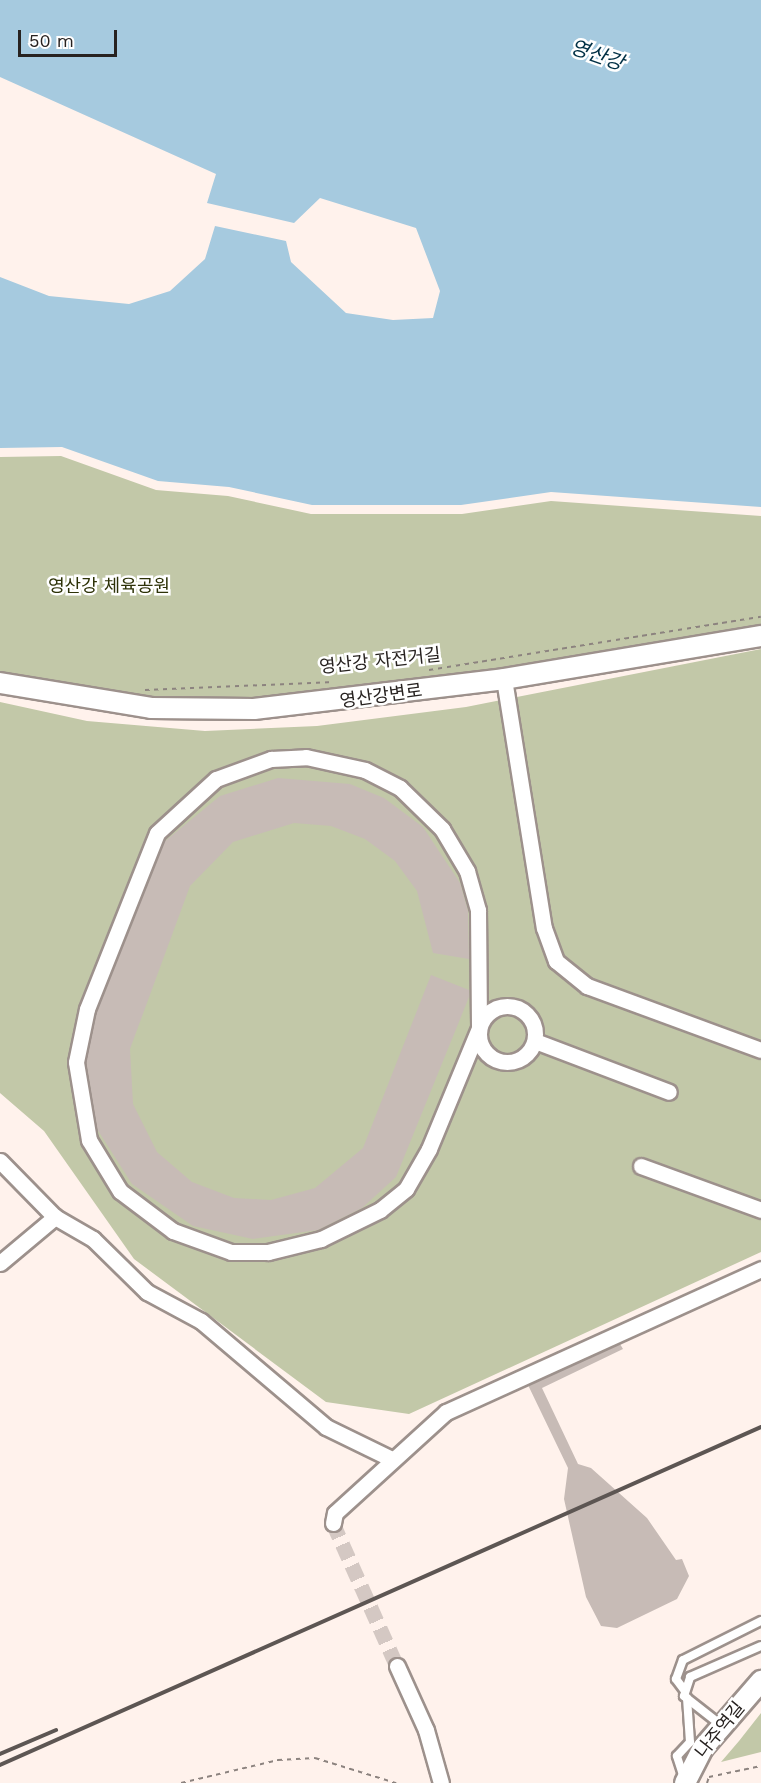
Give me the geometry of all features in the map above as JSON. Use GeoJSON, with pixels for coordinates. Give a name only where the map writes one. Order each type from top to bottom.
{"type":"FeatureCollection","features":[{"type":"Feature","properties":{"kind":"street","name":"영산강변로"},"geometry":{"type":"LineString","coordinates":[[0,683],[103,703],[196,710],[324,704],[504,679],[761,636]]}},
{"type":"Feature","properties":{"kind":"street"},"geometry":{"type":"LineString","coordinates":[[504,679],[544,928],[556,961],[587,986],[761,1050]]}},
{"type":"Feature","properties":{"kind":"street"},"geometry":{"type":"LineString","coordinates":[[535,1041],[518,1060],[501,1062],[482,1046],[480,1028],[478,910],[466,871],[442,829],[400,788],[365,770],[306,757],[271,759],[209,784],[173,814],[148,846],[81,1030],[76,1062],[80,1102],[103,1169],[153,1219],[231,1252],[291,1248],[348,1228],[406,1189],[429,1149],[480,1028],[496,1008],[514,1006],[529,1015],[535,1041]]}},
{"type":"Feature","properties":{"kind":"street"},"geometry":{"type":"LineString","coordinates":[[535,1041],[669,1092]]}},
{"type":"Feature","properties":{"kind":"street"},"geometry":{"type":"LineString","coordinates":[[0,1161],[55,1217],[93,1239],[147,1292],[201,1321],[326,1426],[392,1459]]}},
{"type":"Feature","properties":{"kind":"street"},"geometry":{"type":"LineString","coordinates":[[641,1166],[761,1210]]}},
{"type":"Feature","properties":{"kind":"street"},"geometry":{"type":"LineString","coordinates":[[0,1263],[55,1217]]}},
{"type":"Feature","properties":{"kind":"street"},"geometry":{"type":"LineString","coordinates":[[333,1523],[335,1513],[446,1412],[761,1269]]}},
{"type":"Feature","properties":{"kind":"street"},"geometry":{"type":"LineString","coordinates":[[397,1666],[426,1730],[441,1783]]}},
{"type":"Feature","properties":{"kind":"street","name":"나주역길"},"geometry":{"type":"LineString","coordinates":[[685,1783],[721,1725],[761,1681]]}},
{"type":"Feature","properties":{"kind":"lane"},"geometry":{"type":"LineString","coordinates":[[721,1725],[686,1695],[676,1680],[683,1660],[761,1621]]}},
{"type":"Feature","properties":{"kind":"lane"},"geometry":{"type":"LineString","coordinates":[[685,1783],[678,1756],[690,1742],[686,1695],[690,1677],[761,1646]]}},
{"type":"Feature","properties":{"kind":"path","name":"영산강 자전거길"},"geometry":{"type":"LineString","coordinates":[[419,672],[761,617]]}},
{"type":"Feature","properties":{"kind":"path","name":"영산강 자전거길"},"geometry":{"type":"LineString","coordinates":[[132,688],[205,691],[340,682]]}},
{"type":"Feature","properties":{"kind":"path"},"geometry":{"type":"LineString","coordinates":[[181,1783],[278,1760],[315,1758],[396,1783]]}},
{"type":"Feature","properties":{"kind":"path"},"geometry":{"type":"LineString","coordinates":[[707,1783],[709,1777],[761,1766]]}},
{"type":"Feature","properties":{"kind":"green space","name":"영산강 체육공원"},"geometry":{"type":"Polygon","coordinates":[[[61,456],[156,490],[228,496],[311,514],[462,514],[551,501],[761,516],[761,626],[502,670],[253,699],[151,699],[0,673],[0,457],[61,456]]]}},
{"type":"Feature","properties":{"kind":"green space"},"geometry":{"type":"Polygon","coordinates":[[[761,649],[761,1252],[409,1414],[326,1402],[134,1259],[44,1131],[0,1093],[0,702],[87,721],[205,731],[317,726],[466,707],[761,649]]]}},
{"type":"Feature","properties":{"kind":"green space"},"geometry":{"type":"Polygon","coordinates":[[[761,1713],[761,1752],[721,1762],[739,1741],[761,1713]]]}},
{"type":"Feature","properties":{"kind":"water","name":"영산강"},"geometry":{"type":"Polygon","coordinates":[[[0,0],[761,0],[761,507],[551,492],[461,505],[312,505],[229,487],[158,481],[62,447],[0,448],[0,277],[49,296],[129,304],[170,291],[205,259],[215,226],[286,241],[291,262],[346,313],[393,320],[433,318],[440,291],[416,228],[320,198],[294,223],[207,203],[216,174],[0,77],[0,0]]]}},
{"type":"Feature","properties":{"kind":"building"},"geometry":{"type":"Polygon","coordinates":[[[278,778],[350,784],[384,798],[423,827],[460,883],[468,911],[469,959],[433,953],[417,891],[395,861],[365,839],[331,826],[294,823],[233,842],[190,886],[130,1049],[133,1104],[157,1152],[192,1182],[234,1198],[271,1200],[315,1188],[363,1148],[431,975],[469,990],[469,997],[396,1177],[362,1208],[318,1230],[253,1239],[193,1226],[132,1184],[97,1129],[86,1062],[96,1012],[164,842],[220,796],[278,778]]]}},
{"type":"Feature","properties":{"kind":"building"},"geometry":{"type":"Polygon","coordinates":[[[620,1344],[623,1349],[542,1388],[578,1464],[591,1468],[647,1518],[676,1560],[682,1559],[689,1576],[677,1599],[617,1628],[601,1626],[586,1597],[564,1499],[568,1468],[528,1385],[620,1344]]]}},
{"type":"Feature","properties":{"kind":"tunnel"},"geometry":{"type":"LineString","coordinates":[[333,1523],[397,1666]]}},
{"type":"Feature","properties":{"kind":"railway"},"geometry":{"type":"LineString","coordinates":[[0,1765],[761,1427]]}},
{"type":"Feature","properties":{"kind":"railway"},"geometry":{"type":"LineString","coordinates":[[0,1754],[56,1730]]}}]}
